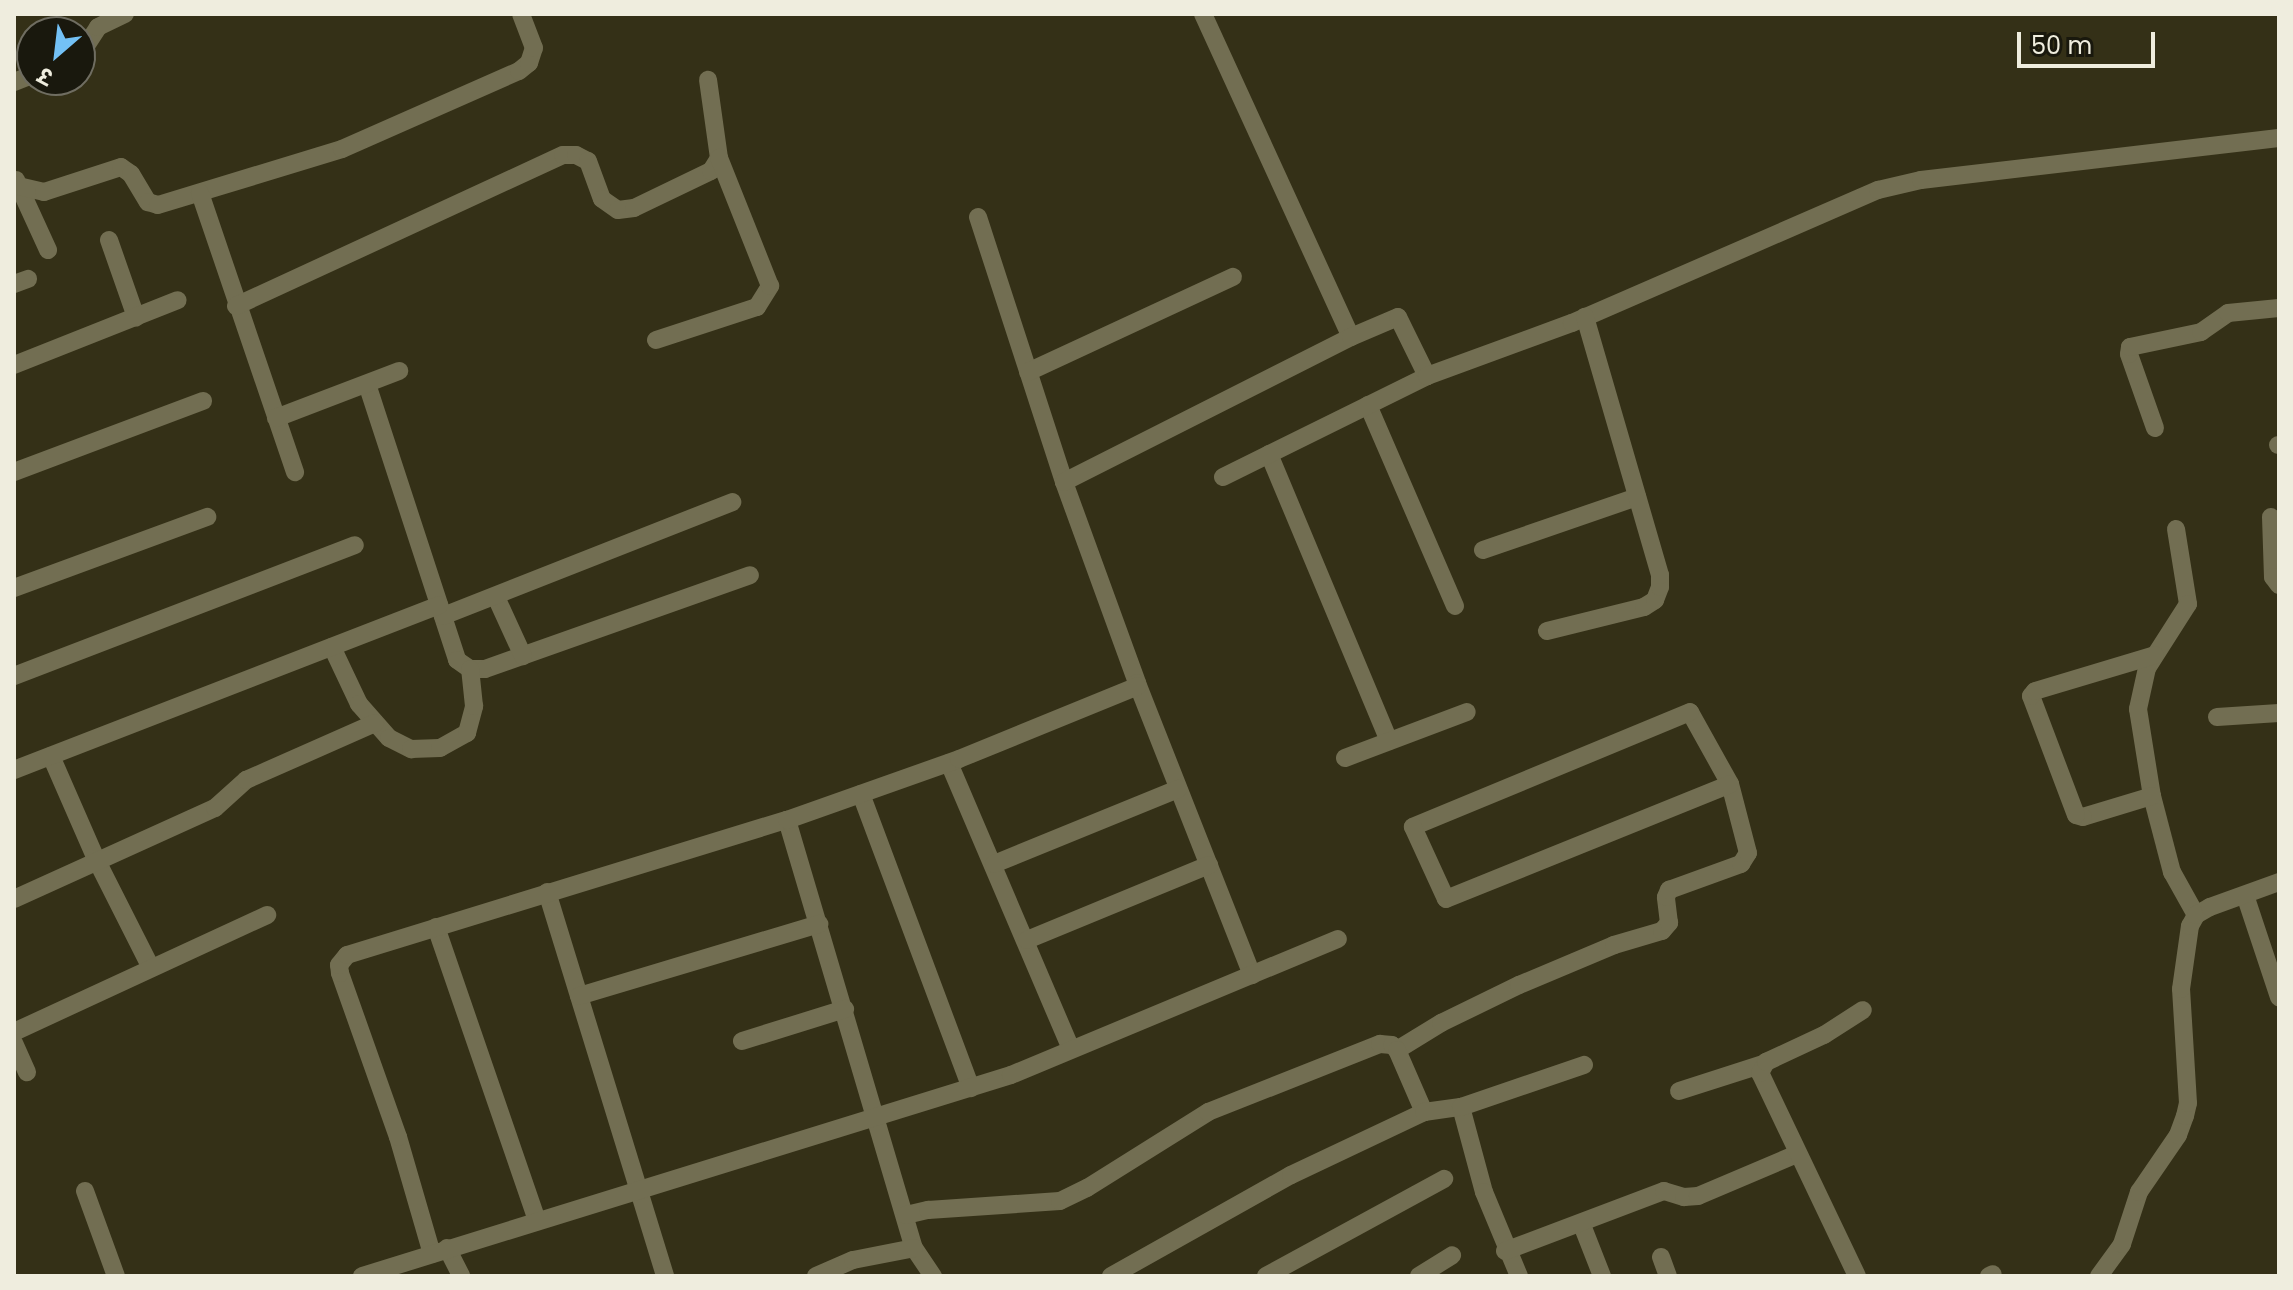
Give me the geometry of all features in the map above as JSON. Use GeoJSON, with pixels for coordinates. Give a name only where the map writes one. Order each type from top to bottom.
{"type":"FeatureCollection","features":[{"type":"Feature","properties":{"kind":"street"},"geometry":{"type":"LineString","coordinates":[[96,30],[125,14]]}},
{"type":"Feature","properties":{"kind":"street"},"geometry":{"type":"LineString","coordinates":[[15,182],[44,192],[121,167],[131,174],[144,197],[153,204],[200,193],[342,149],[519,71],[529,63],[534,48],[521,14]]}},
{"type":"Feature","properties":{"kind":"street"},"geometry":{"type":"LineString","coordinates":[[1203,14],[1351,337]]}},
{"type":"Feature","properties":{"kind":"street"},"geometry":{"type":"LineString","coordinates":[[656,340],[757,307],[770,286],[719,158],[708,80]]}},
{"type":"Feature","properties":{"kind":"street"},"geometry":{"type":"LineString","coordinates":[[1223,477],[1427,376],[1585,317],[1878,190],[1936,178],[2279,138]]}},
{"type":"Feature","properties":{"kind":"street"},"geometry":{"type":"LineString","coordinates":[[236,306],[563,155],[576,155],[588,161],[606,203],[624,211],[711,171],[719,158]]}},
{"type":"Feature","properties":{"kind":"street"},"geometry":{"type":"LineString","coordinates":[[15,182],[48,250]]}},
{"type":"Feature","properties":{"kind":"street"},"geometry":{"type":"LineString","coordinates":[[200,193],[295,472]]}},
{"type":"Feature","properties":{"kind":"street"},"geometry":{"type":"LineString","coordinates":[[978,217],[1064,482],[1138,686],[1252,975]]}},
{"type":"Feature","properties":{"kind":"street"},"geometry":{"type":"LineString","coordinates":[[109,240],[136,317]]}},
{"type":"Feature","properties":{"kind":"street"},"geometry":{"type":"LineString","coordinates":[[1028,372],[1233,277]]}},
{"type":"Feature","properties":{"kind":"street"},"geometry":{"type":"LineString","coordinates":[[14,365],[178,300]]}},
{"type":"Feature","properties":{"kind":"street"},"geometry":{"type":"LineString","coordinates":[[2155,428],[2129,354],[2130,347],[2201,332],[2228,313],[2279,308]]}},
{"type":"Feature","properties":{"kind":"street"},"geometry":{"type":"LineString","coordinates":[[1064,482],[1351,337],[1398,317],[1427,376]]}},
{"type":"Feature","properties":{"kind":"street"},"geometry":{"type":"LineString","coordinates":[[1547,631],[1644,607],[1655,600],[1660,575],[1585,317]]}},
{"type":"Feature","properties":{"kind":"street"},"geometry":{"type":"LineString","coordinates":[[276,418],[399,371]]}},
{"type":"Feature","properties":{"kind":"street"},"geometry":{"type":"LineString","coordinates":[[367,384],[457,660],[470,669],[485,669],[750,575]]}},
{"type":"Feature","properties":{"kind":"street"},"geometry":{"type":"LineString","coordinates":[[14,472],[203,401]]}},
{"type":"Feature","properties":{"kind":"street"},"geometry":{"type":"LineString","coordinates":[[1368,405],[1455,606]]}},
{"type":"Feature","properties":{"kind":"street"},"geometry":{"type":"LineString","coordinates":[[1269,454],[1389,741]]}},
{"type":"Feature","properties":{"kind":"street"},"geometry":{"type":"LineString","coordinates":[[1483,550],[1637,497]]}},
{"type":"Feature","properties":{"kind":"street"},"geometry":{"type":"LineString","coordinates":[[14,770],[332,647],[441,610],[496,597],[732,502]]}},
{"type":"Feature","properties":{"kind":"street"},"geometry":{"type":"LineString","coordinates":[[14,588],[207,517]]}},
{"type":"Feature","properties":{"kind":"street"},"geometry":{"type":"LineString","coordinates":[[2271,517],[2273,577],[2279,585]]}},
{"type":"Feature","properties":{"kind":"street"},"geometry":{"type":"LineString","coordinates":[[2176,529],[2188,604],[2143,677],[2138,709],[2152,796],[2172,872],[2196,915]]}},
{"type":"Feature","properties":{"kind":"street"},"geometry":{"type":"LineString","coordinates":[[14,676],[355,545]]}},
{"type":"Feature","properties":{"kind":"street"},"geometry":{"type":"LineString","coordinates":[[496,597],[523,656]]}},
{"type":"Feature","properties":{"kind":"street"},"geometry":{"type":"LineString","coordinates":[[332,647],[359,704],[389,738],[411,749],[440,748],[458,741],[472,721],[470,669]]}},
{"type":"Feature","properties":{"kind":"street"},"geometry":{"type":"LineString","coordinates":[[2152,796],[2083,817],[2075,814],[2031,695],[2035,691],[2155,655]]}},
{"type":"Feature","properties":{"kind":"street"},"geometry":{"type":"LineString","coordinates":[[461,1276],[439,1251],[398,1137],[339,965],[347,955],[787,820],[949,763],[1138,686]]}},
{"type":"Feature","properties":{"kind":"street"},"geometry":{"type":"LineString","coordinates":[[1345,758],[1467,712]]}},
{"type":"Feature","properties":{"kind":"street"},"geometry":{"type":"LineString","coordinates":[[1397,1050],[1519,985],[1614,945],[1665,929],[1669,923],[1666,897],[1669,890],[1741,864],[1747,857],[1748,849],[1730,784],[1690,712],[1413,827],[1446,899],[1730,784]]}},
{"type":"Feature","properties":{"kind":"street"},"geometry":{"type":"LineString","coordinates":[[2217,717],[2279,713]]}},
{"type":"Feature","properties":{"kind":"street"},"geometry":{"type":"LineString","coordinates":[[14,899],[96,859],[215,808],[246,780],[375,723]]}},
{"type":"Feature","properties":{"kind":"street"},"geometry":{"type":"LineString","coordinates":[[51,756],[96,859],[151,968]]}},
{"type":"Feature","properties":{"kind":"street"},"geometry":{"type":"LineString","coordinates":[[949,763],[1071,1049]]}},
{"type":"Feature","properties":{"kind":"street"},"geometry":{"type":"LineString","coordinates":[[994,864],[1178,789]]}},
{"type":"Feature","properties":{"kind":"street"},"geometry":{"type":"LineString","coordinates":[[861,794],[971,1088]]}},
{"type":"Feature","properties":{"kind":"street"},"geometry":{"type":"LineString","coordinates":[[787,820],[914,1248],[933,1276]]}},
{"type":"Feature","properties":{"kind":"street"},"geometry":{"type":"LineString","coordinates":[[1027,940],[1209,865]]}},
{"type":"Feature","properties":{"kind":"street"},"geometry":{"type":"LineString","coordinates":[[2099,1276],[2122,1244],[2139,1192],[2178,1135],[2185,1116],[2188,1103],[2181,989],[2190,926],[2196,915],[2226,900],[2279,882]]}},
{"type":"Feature","properties":{"kind":"street"},"geometry":{"type":"LineString","coordinates":[[547,892],[665,1276]]}},
{"type":"Feature","properties":{"kind":"street"},"geometry":{"type":"LineString","coordinates":[[2245,895],[2279,997]]}},
{"type":"Feature","properties":{"kind":"street"},"geometry":{"type":"LineString","coordinates":[[14,1032],[267,915]]}},
{"type":"Feature","properties":{"kind":"street"},"geometry":{"type":"LineString","coordinates":[[579,996],[819,924]]}},
{"type":"Feature","properties":{"kind":"street"},"geometry":{"type":"LineString","coordinates":[[436,927],[537,1221]]}},
{"type":"Feature","properties":{"kind":"street"},"geometry":{"type":"LineString","coordinates":[[362,1276],[971,1088],[1338,939]]}},
{"type":"Feature","properties":{"kind":"street"},"geometry":{"type":"LineString","coordinates":[[742,1041],[845,1009]]}},
{"type":"Feature","properties":{"kind":"street"},"geometry":{"type":"LineString","coordinates":[[1679,1091],[1763,1064],[1824,1035],[1863,1010]]}},
{"type":"Feature","properties":{"kind":"street"},"geometry":{"type":"LineString","coordinates":[[14,1043],[27,1072]]}},
{"type":"Feature","properties":{"kind":"street"},"geometry":{"type":"LineString","coordinates":[[906,1215],[928,1210],[1060,1201],[1087,1188],[1208,1112],[1380,1044],[1392,1045],[1397,1050],[1424,1112]]}},
{"type":"Feature","properties":{"kind":"street"},"geometry":{"type":"LineString","coordinates":[[1763,1064],[1760,1073],[1857,1276]]}},
{"type":"Feature","properties":{"kind":"street"},"geometry":{"type":"LineString","coordinates":[[1111,1276],[1291,1175],[1424,1112],[1461,1107],[1584,1065]]}},
{"type":"Feature","properties":{"kind":"street"},"geometry":{"type":"LineString","coordinates":[[1461,1107],[1484,1192],[1505,1251],[1519,1276]]}},
{"type":"Feature","properties":{"kind":"street"},"geometry":{"type":"LineString","coordinates":[[1505,1251],[1582,1225],[1664,1191],[1684,1197],[1698,1196],[1797,1154]]}},
{"type":"Feature","properties":{"kind":"street"},"geometry":{"type":"LineString","coordinates":[[1266,1276],[1444,1179]]}},
{"type":"Feature","properties":{"kind":"street"},"geometry":{"type":"LineString","coordinates":[[85,1191],[116,1276]]}},
{"type":"Feature","properties":{"kind":"street"},"geometry":{"type":"LineString","coordinates":[[1582,1225],[1602,1276]]}},
{"type":"Feature","properties":{"kind":"street"},"geometry":{"type":"LineString","coordinates":[[816,1276],[853,1260],[914,1248]]}},
{"type":"Feature","properties":{"kind":"street"},"geometry":{"type":"LineString","coordinates":[[1419,1276],[1452,1255]]}},
{"type":"Feature","properties":{"kind":"street"},"geometry":{"type":"LineString","coordinates":[[1661,1257],[1668,1276]]}}]}
